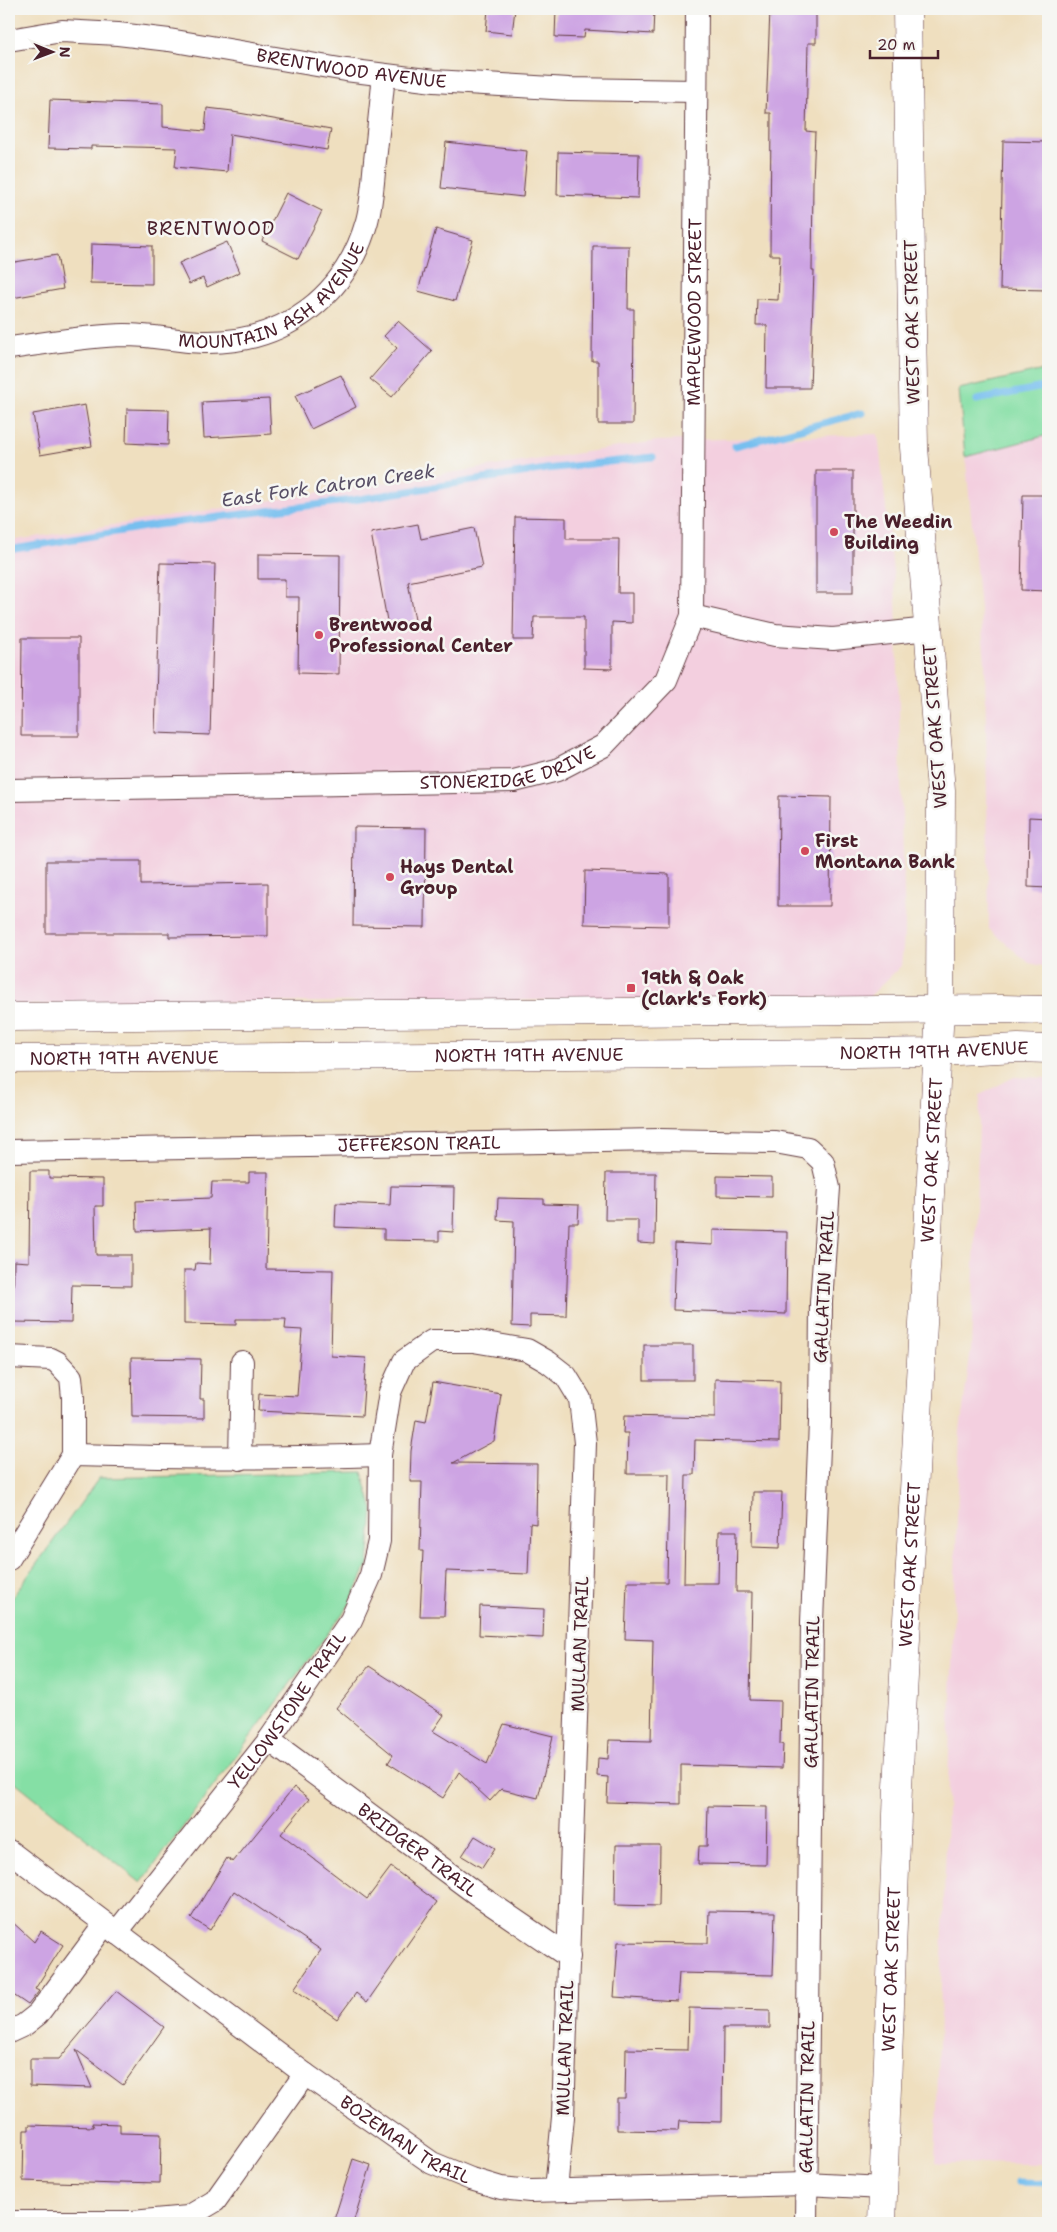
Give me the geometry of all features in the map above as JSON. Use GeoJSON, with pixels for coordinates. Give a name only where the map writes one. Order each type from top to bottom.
{"type":"FeatureCollection","features":[{"type":"Feature","properties":{"kind":"main road","name":"WEST OAK STREET"},"geometry":{"type":"LineString","coordinates":[[882,2223],[898,1787],[940,1009],[942,791],[914,447],[907,9]]}},
{"type":"Feature","properties":{"kind":"main road"},"geometry":{"type":"LineString","coordinates":[[9,1017],[940,1009],[1048,1010]]}},
{"type":"Feature","properties":{"kind":"main road","name":"NORTH 19TH AVENUE"},"geometry":{"type":"LineString","coordinates":[[9,1059],[937,1052],[1018,1048],[1048,1049]]}},
{"type":"Feature","properties":{"kind":"street","name":"MAPLEWOOD STREET"},"geometry":{"type":"LineString","coordinates":[[692,616],[697,9]]}},
{"type":"Feature","properties":{"kind":"street","name":"BRENTWOOD AVENUE"},"geometry":{"type":"LineString","coordinates":[[9,40],[62,31],[118,34],[169,40],[384,75],[434,81],[569,89],[696,91]]}},
{"type":"Feature","properties":{"kind":"street","name":"MOUNTAIN ASH AVENUE"},"geometry":{"type":"LineString","coordinates":[[9,348],[87,336],[128,335],[207,342],[240,340],[265,334],[314,308],[346,270],[359,245],[367,220],[372,192],[384,75]]}},
{"type":"Feature","properties":{"kind":"street"},"geometry":{"type":"LineString","coordinates":[[692,616],[775,635],[824,638],[929,629]]}},
{"type":"Feature","properties":{"kind":"street","name":"STONERIDGE DRIVE"},"geometry":{"type":"LineString","coordinates":[[9,790],[514,781],[541,775],[557,770],[603,746],[642,706],[666,680],[692,616]]}},
{"type":"Feature","properties":{"kind":"street","name":"JEFFERSON TRAIL"},"geometry":{"type":"LineString","coordinates":[[9,1151],[678,1140],[775,1142],[808,1148],[823,1162]]}},
{"type":"Feature","properties":{"kind":"street","name":"GALLATIN TRAIL"},"geometry":{"type":"LineString","coordinates":[[806,2223],[812,1622],[820,1422],[822,1302],[829,1188],[823,1162]]}},
{"type":"Feature","properties":{"kind":"street","name":"MULLAN TRAIL"},"geometry":{"type":"LineString","coordinates":[[380,1455],[390,1392],[404,1361],[432,1341],[473,1341],[527,1350],[548,1362],[566,1376],[580,1399],[586,1443],[585,1489],[563,2117],[556,2190]]}},
{"type":"Feature","properties":{"kind":"street"},"geometry":{"type":"LineString","coordinates":[[9,1357],[51,1359],[57,1362],[72,1377],[73,1455],[9,1559]]}},
{"type":"Feature","properties":{"kind":"street"},"geometry":{"type":"LineString","coordinates":[[240,1459],[242,1362]]}},
{"type":"Feature","properties":{"kind":"street"},"geometry":{"type":"LineString","coordinates":[[73,1455],[240,1459],[380,1455]]}},
{"type":"Feature","properties":{"kind":"street","name":"YELLOWSTONE TRAIL"},"geometry":{"type":"LineString","coordinates":[[9,2032],[24,2026],[38,2014],[269,1740],[351,1620],[371,1576],[379,1541],[380,1455]]}},
{"type":"Feature","properties":{"kind":"street","name":"BRIDGER TRAIL"},"geometry":{"type":"LineString","coordinates":[[269,1740],[478,1895],[569,1957]]}},
{"type":"Feature","properties":{"kind":"street","name":"BOZEMAN TRAIL"},"geometry":{"type":"LineString","coordinates":[[9,1851],[305,2074],[432,2163],[501,2188],[530,2191],[806,2184],[884,2188]]}},
{"type":"Feature","properties":{"kind":"street"},"geometry":{"type":"LineString","coordinates":[[9,2222],[132,2222],[188,2217],[215,2202],[305,2074]]}},
{"type":"Feature","properties":{"kind":"shaded area"},"geometry":{"type":"Polygon","coordinates":[[[1048,373],[1048,967],[1029,963],[989,929],[985,662],[959,389],[1048,373]]]}},
{"type":"Feature","properties":{"kind":"shaded area"},"geometry":{"type":"Polygon","coordinates":[[[878,434],[896,599],[905,928],[901,966],[869,997],[9,1005],[9,541],[657,441],[878,434]]]}},
{"type":"Feature","properties":{"kind":"shaded area"},"geometry":{"type":"Polygon","coordinates":[[[1014,1077],[1048,1078],[1048,2164],[935,2163],[960,1431],[971,1349],[980,1095],[1014,1077]]]}},
{"type":"Feature","properties":{"kind":"green space"},"geometry":{"type":"Polygon","coordinates":[[[1048,369],[1048,435],[965,457],[959,389],[1048,369]]]}},
{"type":"Feature","properties":{"kind":"green space"},"geometry":{"type":"Polygon","coordinates":[[[362,1472],[373,1510],[368,1564],[349,1605],[141,1883],[9,1777],[9,1602],[99,1478],[362,1472]]]}},
{"type":"Feature","properties":{"kind":"building"},"geometry":{"type":"Polygon","coordinates":[[[488,9],[515,9],[512,34],[486,31],[488,9]]]}},
{"type":"Feature","properties":{"kind":"building"},"geometry":{"type":"Polygon","coordinates":[[[556,9],[654,9],[653,34],[585,30],[584,38],[555,37],[556,9]]]}},
{"type":"Feature","properties":{"kind":"building"},"geometry":{"type":"Polygon","coordinates":[[[770,9],[816,9],[816,43],[808,43],[806,131],[815,132],[812,271],[814,271],[810,388],[766,388],[767,325],[756,325],[757,299],[778,300],[780,255],[770,255],[771,113],[766,113],[770,9]]]}},
{"type":"Feature","properties":{"kind":"building"},"geometry":{"type":"Polygon","coordinates":[[[50,100],[163,104],[163,127],[205,131],[207,108],[331,129],[327,150],[230,134],[227,172],[175,167],[177,148],[91,146],[91,149],[48,148],[50,100]]]}},
{"type":"Feature","properties":{"kind":"building"},"geometry":{"type":"Polygon","coordinates":[[[1003,141],[1048,142],[1048,290],[1000,289],[1003,141]]]}},
{"type":"Feature","properties":{"kind":"building"},"geometry":{"type":"Polygon","coordinates":[[[446,142],[527,151],[523,197],[441,188],[446,142]]]}},
{"type":"Feature","properties":{"kind":"building"},"geometry":{"type":"Polygon","coordinates":[[[558,152],[639,154],[638,198],[557,195],[558,152]]]}},
{"type":"Feature","properties":{"kind":"building"},"geometry":{"type":"Polygon","coordinates":[[[286,193],[322,211],[298,259],[262,241],[286,193]]]}},
{"type":"Feature","properties":{"kind":"building"},"geometry":{"type":"Polygon","coordinates":[[[436,229],[473,240],[455,301],[418,291],[436,229]]]}},
{"type":"Feature","properties":{"kind":"building"},"geometry":{"type":"Polygon","coordinates":[[[227,242],[240,272],[207,287],[203,278],[189,284],[179,263],[227,242]]]}},
{"type":"Feature","properties":{"kind":"building"},"geometry":{"type":"Polygon","coordinates":[[[91,244],[152,246],[152,284],[90,283],[91,244]]]}},
{"type":"Feature","properties":{"kind":"building"},"geometry":{"type":"Polygon","coordinates":[[[593,246],[629,246],[628,309],[634,309],[633,424],[598,424],[598,361],[592,361],[593,246]]]}},
{"type":"Feature","properties":{"kind":"building"},"geometry":{"type":"Polygon","coordinates":[[[57,255],[63,289],[12,298],[9,263],[57,255]]]}},
{"type":"Feature","properties":{"kind":"building"},"geometry":{"type":"Polygon","coordinates":[[[398,321],[432,351],[392,397],[370,379],[397,348],[384,336],[398,321]]]}},
{"type":"Feature","properties":{"kind":"building"},"geometry":{"type":"Polygon","coordinates":[[[341,375],[356,407],[311,429],[295,396],[341,375]]]}},
{"type":"Feature","properties":{"kind":"building"},"geometry":{"type":"Polygon","coordinates":[[[269,399],[271,434],[204,438],[202,402],[269,399]]]}},
{"type":"Feature","properties":{"kind":"building"},"geometry":{"type":"Polygon","coordinates":[[[85,405],[92,446],[40,455],[33,414],[85,405]]]}},
{"type":"Feature","properties":{"kind":"building"},"geometry":{"type":"Polygon","coordinates":[[[127,409],[169,410],[168,445],[126,443],[127,409]]]}},
{"type":"Feature","properties":{"kind":"building","name":"The Weedin Building"},"geometry":{"type":"Polygon","coordinates":[[[816,471],[853,471],[853,593],[816,593],[816,471]]]}},
{"type":"Feature","properties":{"kind":"building"},"geometry":{"type":"Polygon","coordinates":[[[1023,495],[1048,495],[1048,591],[1021,590],[1023,495]]]}},
{"type":"Feature","properties":{"kind":"building"},"geometry":{"type":"Polygon","coordinates":[[[515,517],[566,518],[566,539],[619,539],[618,593],[632,593],[632,623],[612,622],[612,669],[584,668],[584,617],[534,617],[533,640],[513,640],[515,517]]]}},
{"type":"Feature","properties":{"kind":"building"},"geometry":{"type":"Polygon","coordinates":[[[418,524],[421,539],[474,528],[482,567],[408,582],[415,620],[388,626],[371,533],[418,524]]]}},
{"type":"Feature","properties":{"kind":"building","name":"Brentwood Professional Center"},"geometry":{"type":"Polygon","coordinates":[[[258,554],[340,555],[339,674],[298,673],[299,597],[285,597],[285,579],[258,579],[258,554]]]}},
{"type":"Feature","properties":{"kind":"building"},"geometry":{"type":"Polygon","coordinates":[[[160,563],[215,564],[210,735],[155,733],[160,563]]]}},
{"type":"Feature","properties":{"kind":"building"},"geometry":{"type":"Polygon","coordinates":[[[22,638],[79,638],[79,736],[21,736],[22,638]]]}},
{"type":"Feature","properties":{"kind":"building","name":"First Montana Bank"},"geometry":{"type":"Polygon","coordinates":[[[779,796],[831,797],[830,906],[778,906],[779,796]]]}},
{"type":"Feature","properties":{"kind":"building"},"geometry":{"type":"Polygon","coordinates":[[[1029,817],[1048,818],[1048,888],[1028,887],[1029,817]]]}},
{"type":"Feature","properties":{"kind":"building","name":"Hays Dental Group"},"geometry":{"type":"Polygon","coordinates":[[[354,827],[426,828],[425,927],[353,926],[354,827]]]}},
{"type":"Feature","properties":{"kind":"building"},"geometry":{"type":"Polygon","coordinates":[[[46,861],[141,861],[141,885],[268,883],[268,936],[169,937],[169,933],[46,933],[46,861]]]}},
{"type":"Feature","properties":{"kind":"building"},"geometry":{"type":"Polygon","coordinates":[[[585,871],[669,874],[669,926],[584,924],[585,871]]]}},
{"type":"Feature","properties":{"kind":"building"},"geometry":{"type":"Polygon","coordinates":[[[30,1171],[49,1171],[49,1178],[103,1179],[103,1206],[95,1206],[96,1255],[131,1255],[131,1286],[72,1285],[71,1323],[13,1322],[14,1261],[29,1262],[30,1171]]]}},
{"type":"Feature","properties":{"kind":"building"},"geometry":{"type":"Polygon","coordinates":[[[249,1172],[268,1172],[266,1269],[333,1270],[331,1356],[366,1358],[362,1416],[258,1411],[259,1394],[297,1396],[302,1330],[285,1329],[286,1319],[236,1319],[236,1325],[184,1324],[184,1270],[195,1270],[196,1263],[210,1264],[211,1228],[137,1231],[136,1201],[211,1198],[212,1182],[249,1182],[249,1172]]]}},
{"type":"Feature","properties":{"kind":"building"},"geometry":{"type":"Polygon","coordinates":[[[606,1173],[656,1173],[655,1244],[638,1243],[638,1220],[605,1220],[606,1173]]]}},
{"type":"Feature","properties":{"kind":"building"},"geometry":{"type":"Polygon","coordinates":[[[717,1176],[772,1177],[772,1197],[717,1196],[717,1176]]]}},
{"type":"Feature","properties":{"kind":"building"},"geometry":{"type":"Polygon","coordinates":[[[391,1186],[454,1187],[453,1232],[439,1231],[439,1241],[384,1240],[384,1229],[335,1227],[336,1203],[390,1205],[391,1186]]]}},
{"type":"Feature","properties":{"kind":"building"},"geometry":{"type":"Polygon","coordinates":[[[498,1198],[544,1199],[544,1204],[579,1205],[578,1223],[569,1223],[566,1316],[530,1315],[530,1327],[512,1326],[514,1221],[497,1220],[498,1198]]]}},
{"type":"Feature","properties":{"kind":"building"},"geometry":{"type":"Polygon","coordinates":[[[713,1230],[787,1232],[786,1314],[673,1310],[675,1243],[713,1245],[713,1230]]]}},
{"type":"Feature","properties":{"kind":"building"},"geometry":{"type":"Polygon","coordinates":[[[644,1345],[693,1345],[693,1380],[644,1380],[644,1345]]]}},
{"type":"Feature","properties":{"kind":"building"},"geometry":{"type":"Polygon","coordinates":[[[131,1358],[201,1359],[200,1399],[204,1399],[204,1418],[132,1417],[131,1358]]]}},
{"type":"Feature","properties":{"kind":"building"},"geometry":{"type":"Polygon","coordinates":[[[715,1379],[780,1381],[779,1442],[695,1440],[694,1475],[686,1475],[684,1583],[718,1583],[719,1531],[737,1531],[736,1592],[752,1592],[750,1700],[781,1701],[780,1744],[783,1744],[782,1768],[681,1765],[681,1804],[607,1802],[608,1777],[597,1776],[598,1758],[608,1759],[609,1740],[651,1741],[653,1640],[625,1639],[627,1582],[667,1582],[669,1474],[627,1474],[628,1433],[623,1433],[624,1416],[715,1418],[715,1379]]]}},
{"type":"Feature","properties":{"kind":"building"},"geometry":{"type":"Polygon","coordinates":[[[433,1382],[501,1394],[494,1441],[453,1463],[537,1464],[536,1524],[530,1523],[528,1574],[446,1571],[444,1616],[420,1616],[423,1551],[420,1551],[422,1482],[410,1482],[411,1451],[416,1420],[426,1422],[433,1382]]]}},
{"type":"Feature","properties":{"kind":"building"},"geometry":{"type":"Polygon","coordinates":[[[753,1492],[782,1492],[780,1548],[752,1547],[753,1492]]]}},
{"type":"Feature","properties":{"kind":"building"},"geometry":{"type":"Polygon","coordinates":[[[480,1606],[544,1609],[543,1638],[479,1635],[480,1606]]]}},
{"type":"Feature","properties":{"kind":"building"},"geometry":{"type":"Polygon","coordinates":[[[369,1666],[444,1715],[433,1731],[487,1764],[504,1724],[553,1736],[538,1798],[501,1789],[490,1801],[459,1772],[443,1798],[388,1763],[393,1755],[336,1708],[369,1666]]]}},
{"type":"Feature","properties":{"kind":"building"},"geometry":{"type":"Polygon","coordinates":[[[294,1787],[309,1799],[281,1834],[367,1899],[391,1867],[437,1902],[367,2002],[356,1993],[337,2019],[294,1989],[321,1950],[234,1891],[210,1930],[191,1918],[227,1858],[233,1862],[294,1787]]]}},
{"type":"Feature","properties":{"kind":"building"},"geometry":{"type":"Polygon","coordinates":[[[708,1806],[767,1807],[766,1865],[698,1864],[699,1846],[707,1846],[708,1806]]]}},
{"type":"Feature","properties":{"kind":"building"},"geometry":{"type":"Polygon","coordinates":[[[475,1836],[495,1848],[482,1868],[462,1856],[475,1836]]]}},
{"type":"Feature","properties":{"kind":"building"},"geometry":{"type":"Polygon","coordinates":[[[616,1845],[660,1845],[659,1906],[615,1905],[616,1845]]]}},
{"type":"Feature","properties":{"kind":"building"},"geometry":{"type":"Polygon","coordinates":[[[709,1911],[775,1912],[773,1975],[679,1973],[677,2001],[614,1997],[618,1942],[708,1943],[709,1911]]]}},
{"type":"Feature","properties":{"kind":"building"},"geometry":{"type":"Polygon","coordinates":[[[9,1919],[34,1942],[41,1931],[63,1945],[35,1989],[39,1991],[28,2005],[9,1992],[9,1919]]]}},
{"type":"Feature","properties":{"kind":"building"},"geometry":{"type":"Polygon","coordinates":[[[116,1991],[164,2027],[123,2085],[76,2050],[92,2088],[30,2086],[30,2059],[59,2059],[116,1991]]]}},
{"type":"Feature","properties":{"kind":"building"},"geometry":{"type":"Polygon","coordinates":[[[689,2008],[770,2010],[770,2028],[723,2028],[722,2122],[679,2121],[678,2131],[617,2130],[617,2098],[625,2098],[626,2049],[688,2050],[689,2008]]]}},
{"type":"Feature","properties":{"kind":"building"},"geometry":{"type":"Polygon","coordinates":[[[92,2123],[120,2124],[120,2133],[161,2134],[160,2183],[119,2182],[119,2184],[23,2181],[24,2130],[29,2130],[29,2125],[94,2127],[92,2123]]]}},
{"type":"Feature","properties":{"kind":"building"},"geometry":{"type":"Polygon","coordinates":[[[353,2159],[371,2165],[353,2223],[333,2223],[353,2159]]]}},
{"type":"Feature","properties":{"kind":"waterway","name":"East Fork Catron Creek"},"geometry":{"type":"LineString","coordinates":[[977,400],[1048,386]]}},
{"type":"Feature","properties":{"kind":"waterway","name":"East Fork Catron Creek"},"geometry":{"type":"LineString","coordinates":[[735,446],[862,413]]}},
{"type":"Feature","properties":{"kind":"waterway","name":"East Fork Catron Creek"},"geometry":{"type":"LineString","coordinates":[[9,550],[157,525],[353,500],[546,469],[653,457]]}},
{"type":"Feature","properties":{"kind":"waterway"},"geometry":{"type":"LineString","coordinates":[[1018,2182],[1048,2183]]}},
{"type":"Feature","properties":{"kind":"place","name":"The Weedin Building"},"geometry":{"type":"Point","coordinates":[834,532]}},
{"type":"Feature","properties":{"kind":"place","name":"Brentwood Professional Center"},"geometry":{"type":"Point","coordinates":[319,635]}},
{"type":"Feature","properties":{"kind":"place","name":"First Montana Bank"},"geometry":{"type":"Point","coordinates":[805,851]}},
{"type":"Feature","properties":{"kind":"place","name":"Hays Dental Group"},"geometry":{"type":"Point","coordinates":[390,877]}},
{"type":"Feature","properties":{"kind":"place","name":"19th & Oak (Clark's Fork)"},"geometry":{"type":"Point","coordinates":[631,988]}},
{"type":"Feature","properties":{"kind":"district","name":"BRENTWOOD"},"geometry":{"type":"Point","coordinates":[211,228]}}]}
